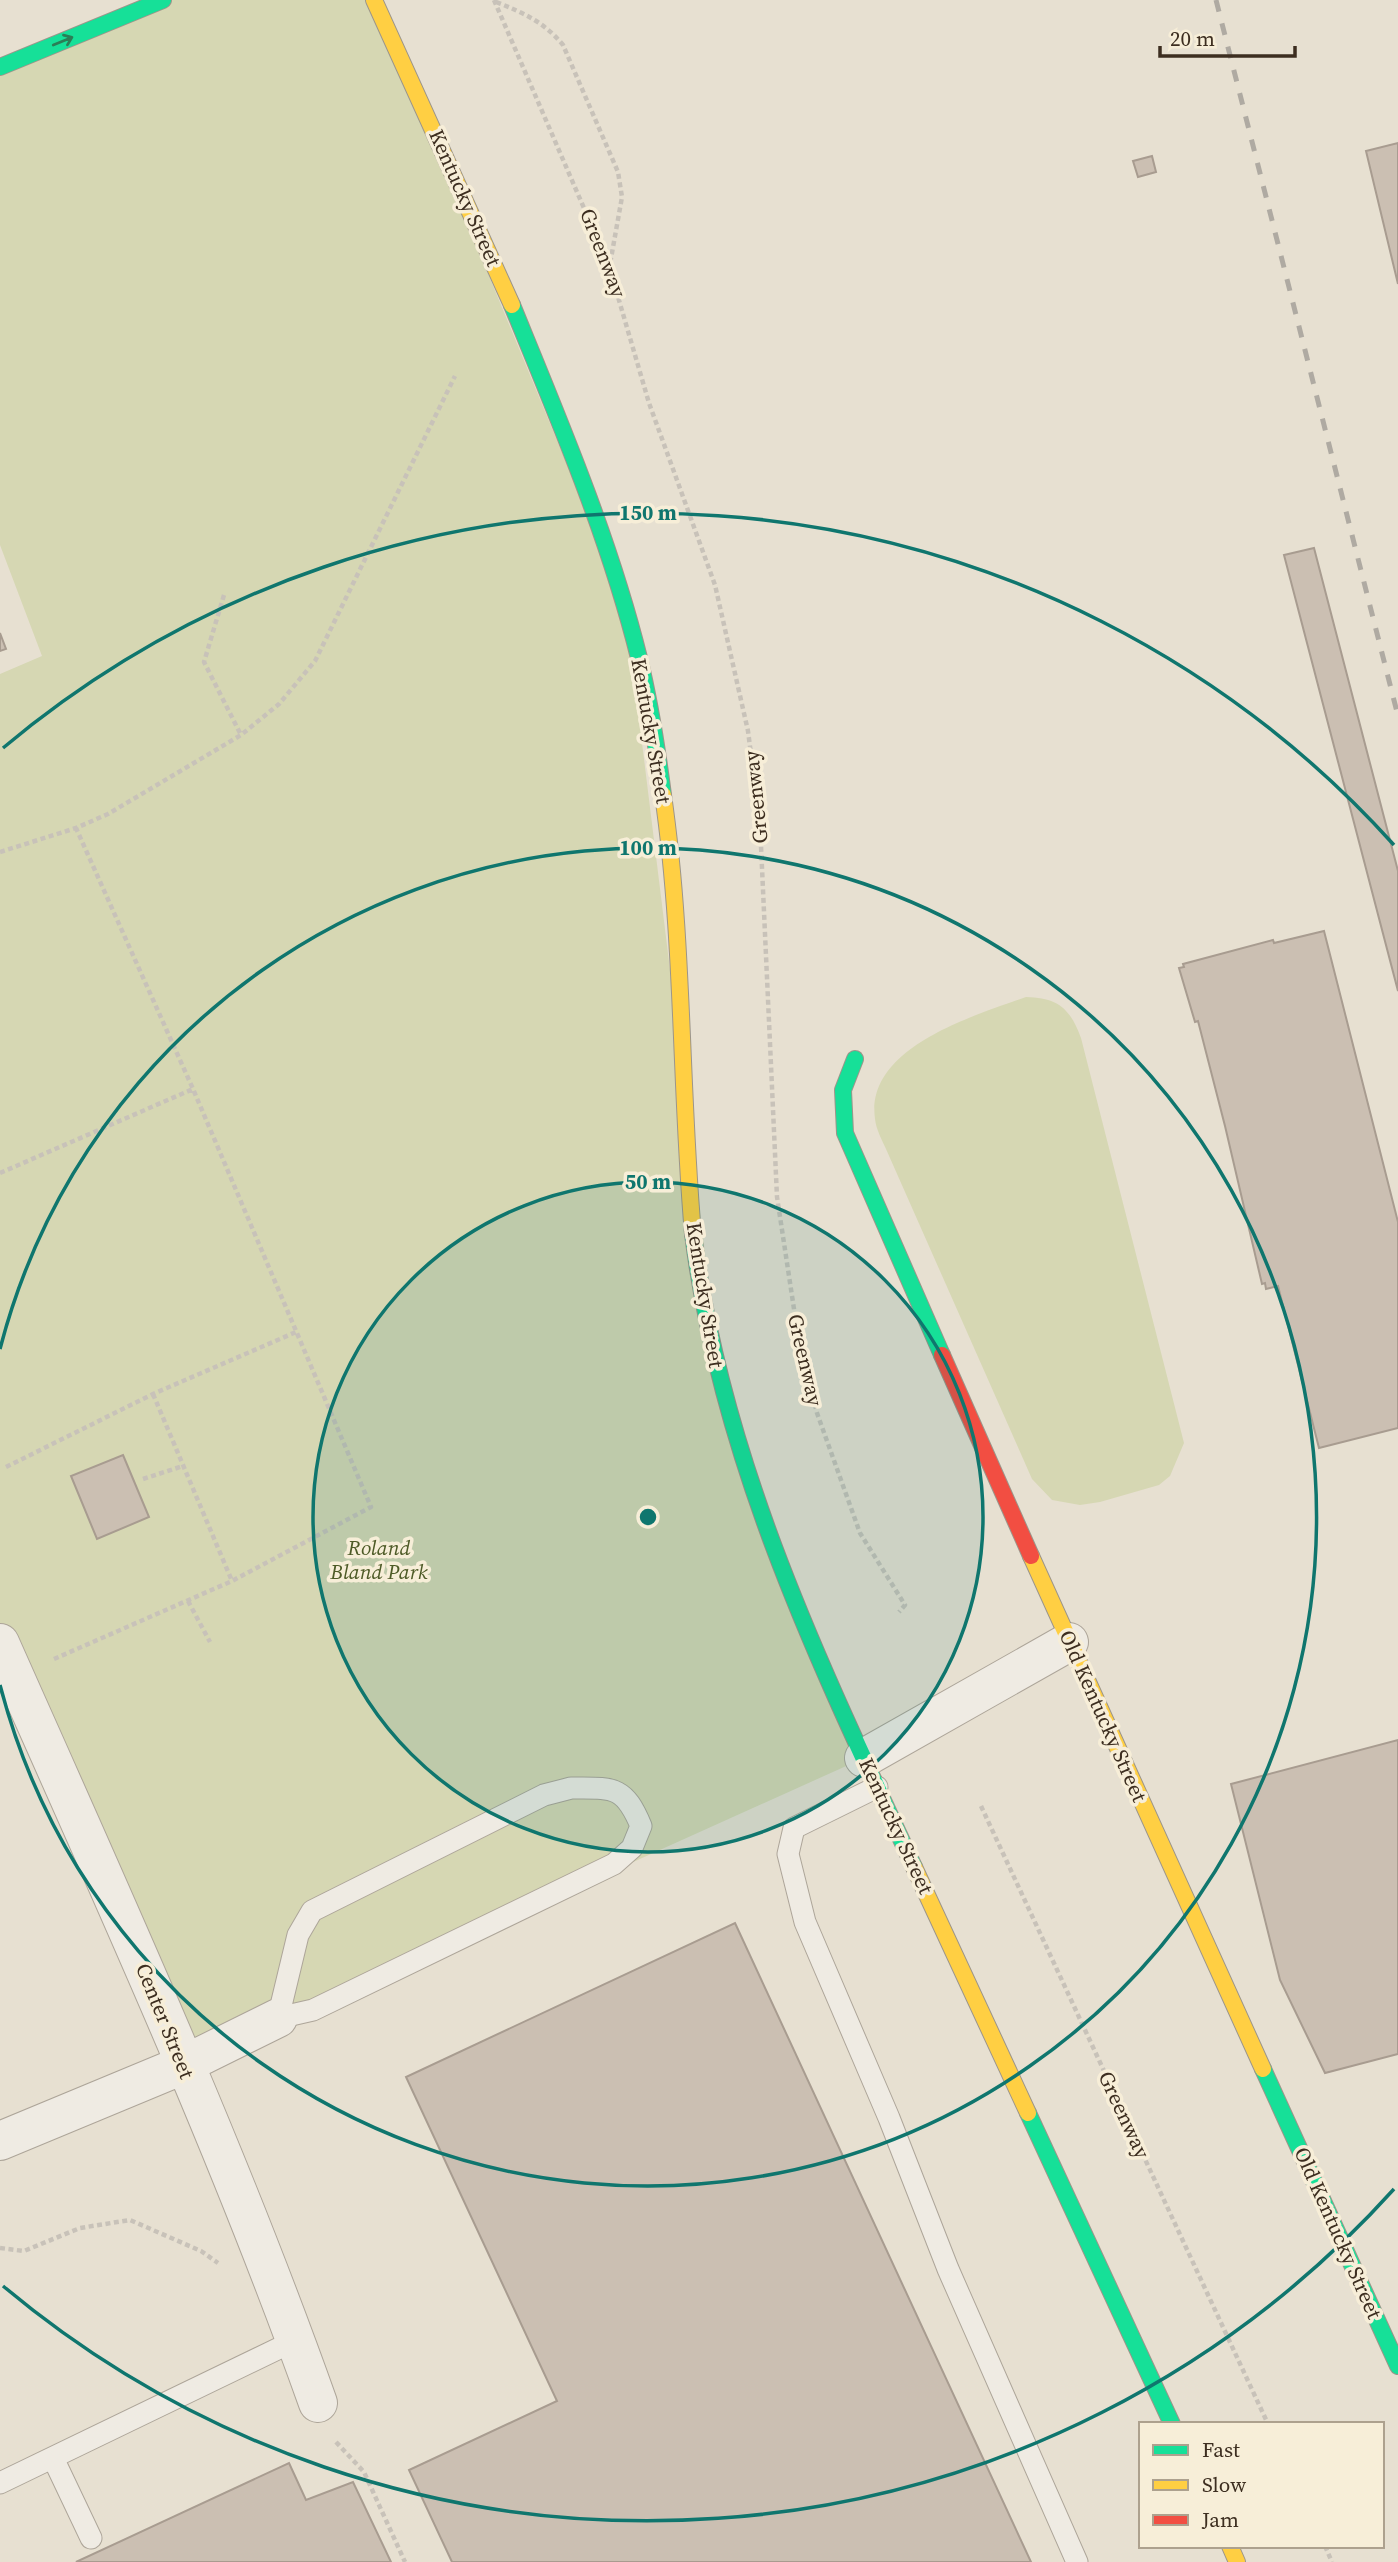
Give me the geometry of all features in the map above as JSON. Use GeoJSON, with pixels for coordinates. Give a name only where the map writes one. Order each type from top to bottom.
{"type":"FeatureCollection","features":[{"type":"Feature","properties":{"kind":"main road"},"geometry":{"type":"LineString","coordinates":[[0,66],[163,0]]}},
{"type":"Feature","properties":{"kind":"main road","name":"Kentucky Street"},"geometry":{"type":"LineString","coordinates":[[374,0],[476,219],[541,372],[625,605],[641,662],[664,787],[688,1188],[706,1324],[727,1411],[766,1530],[870,1772],[1171,2422]]}},
{"type":"Feature","properties":{"kind":"main road","name":"Old Kentucky Street"},"geometry":{"type":"LineString","coordinates":[[855,1059],[843,1090],[845,1133],[1069,1642],[1398,2366]]}},
{"type":"Feature","properties":{"kind":"street"},"geometry":{"type":"LineString","coordinates":[[870,1772],[1069,1642]]}},
{"type":"Feature","properties":{"kind":"street","name":"Center Street"},"geometry":{"type":"LineString","coordinates":[[6,1661],[183,2065],[296,2340],[318,2403]]}},
{"type":"Feature","properties":{"kind":"street"},"geometry":{"type":"LineString","coordinates":[[0,2141],[183,2065],[278,2018]]}},
{"type":"Feature","properties":{"kind":"lane"},"geometry":{"type":"LineString","coordinates":[[870,1772],[794,1828],[788,1854],[804,1922],[889,2118],[948,2269],[1077,2562]]}},
{"type":"Feature","properties":{"kind":"lane"},"geometry":{"type":"LineString","coordinates":[[571,1788],[608,1788],[631,1801],[641,1826],[632,1849],[614,1864],[313,2010],[278,2018],[298,1936],[312,1911],[544,1795],[571,1788]]}},
{"type":"Feature","properties":{"kind":"lane"},"geometry":{"type":"LineString","coordinates":[[0,2483],[296,2340]]}},
{"type":"Feature","properties":{"kind":"lane"},"geometry":{"type":"LineString","coordinates":[[53,2458],[91,2538]]}},
{"type":"Feature","properties":{"kind":"path"},"geometry":{"type":"LineString","coordinates":[[495,1],[538,21],[563,45],[613,159],[622,197],[609,266]]}},
{"type":"Feature","properties":{"kind":"path","name":"Greenway"},"geometry":{"type":"LineString","coordinates":[[495,1],[609,266],[649,403],[715,585],[748,731],[760,824],[767,931],[777,1197],[799,1342],[835,1468],[860,1533],[905,1605],[899,1612]]}},
{"type":"Feature","properties":{"kind":"path"},"geometry":{"type":"LineString","coordinates":[[0,852],[76,828],[108,814],[241,735],[279,704],[315,661],[455,376]]}},
{"type":"Feature","properties":{"kind":"path"},"geometry":{"type":"LineString","coordinates":[[223,595],[204,662],[241,735]]}},
{"type":"Feature","properties":{"kind":"path"},"geometry":{"type":"LineString","coordinates":[[6,1661],[188,1601],[232,1581],[370,1507],[192,1089],[76,828]]}},
{"type":"Feature","properties":{"kind":"path"},"geometry":{"type":"LineString","coordinates":[[0,1172],[192,1089]]}},
{"type":"Feature","properties":{"kind":"path"},"geometry":{"type":"LineString","coordinates":[[6,1467],[153,1394],[296,1332]]}},
{"type":"Feature","properties":{"kind":"path"},"geometry":{"type":"LineString","coordinates":[[153,1394],[232,1581]]}},
{"type":"Feature","properties":{"kind":"path"},"geometry":{"type":"LineString","coordinates":[[143,1479],[183,1466]]}},
{"type":"Feature","properties":{"kind":"path"},"geometry":{"type":"LineString","coordinates":[[188,1601],[210,1642]]}},
{"type":"Feature","properties":{"kind":"path","name":"Greenway"},"geometry":{"type":"LineString","coordinates":[[981,1806],[1267,2422]]}},
{"type":"Feature","properties":{"kind":"green space","name":"Roland Bland Park"},"geometry":{"type":"Polygon","coordinates":[[[163,0],[375,0],[625,605],[723,1399],[864,1758],[183,2065],[0,1641],[0,674],[42,656],[0,545],[0,67],[163,0]]]}},
{"type":"Feature","properties":{"kind":"green space"},"geometry":{"type":"Polygon","coordinates":[[[1026,997],[1047,1000],[1061,1007],[1072,1019],[1081,1038],[1184,1443],[1170,1476],[1159,1485],[1080,1505],[1052,1500],[1032,1479],[875,1119],[876,1094],[887,1072],[905,1054],[927,1038],[953,1025],[1026,997]]]}},
{"type":"Feature","properties":{"kind":"building"},"geometry":{"type":"Polygon","coordinates":[[[1398,143],[1398,284],[1366,151],[1398,143]]]}},
{"type":"Feature","properties":{"kind":"building"},"geometry":{"type":"Polygon","coordinates":[[[1152,156],[1156,172],[1138,177],[1133,161],[1152,156]]]}},
{"type":"Feature","properties":{"kind":"building"},"geometry":{"type":"Polygon","coordinates":[[[1314,548],[1398,871],[1398,991],[1284,555],[1314,548]]]}},
{"type":"Feature","properties":{"kind":"building"},"geometry":{"type":"Polygon","coordinates":[[[0,633],[6,649],[0,651],[0,633]]]}},
{"type":"Feature","properties":{"kind":"building"},"geometry":{"type":"Polygon","coordinates":[[[1324,931],[1398,1222],[1398,1428],[1319,1448],[1278,1286],[1266,1289],[1265,1283],[1262,1284],[1198,1021],[1195,1022],[1179,968],[1184,967],[1183,964],[1273,940],[1274,943],[1324,931]]]}},
{"type":"Feature","properties":{"kind":"building"},"geometry":{"type":"Polygon","coordinates":[[[123,1455],[149,1517],[97,1539],[71,1476],[123,1455]]]}},
{"type":"Feature","properties":{"kind":"building"},"geometry":{"type":"Polygon","coordinates":[[[1398,1740],[1398,2054],[1325,2073],[1280,1980],[1231,1784],[1398,1740]]]}},
{"type":"Feature","properties":{"kind":"building"},"geometry":{"type":"Polygon","coordinates":[[[735,1923],[1031,2562],[452,2562],[409,2470],[557,2401],[406,2077],[735,1923]]]}},
{"type":"Feature","properties":{"kind":"building"},"geometry":{"type":"Polygon","coordinates":[[[289,2463],[306,2500],[353,2482],[391,2562],[76,2562],[289,2463]]]}},
{"type":"Feature","properties":{"kind":"railway"},"geometry":{"type":"LineString","coordinates":[[1216,0],[1398,716]]}},
{"type":"Feature","properties":{"kind":"traffic: fast"},"geometry":{"type":"LineString","coordinates":[[0,67],[163,0]]}},
{"type":"Feature","properties":{"kind":"traffic: fast"},"geometry":{"type":"LineString","coordinates":[[512,305],[582,479],[627,613],[643,675],[663,795]]}},
{"type":"Feature","properties":{"kind":"traffic: fast"},"geometry":{"type":"LineString","coordinates":[[855,1059],[843,1090],[845,1133],[942,1355]]}},
{"type":"Feature","properties":{"kind":"traffic: fast"},"geometry":{"type":"LineString","coordinates":[[693,1234],[707,1318],[726,1400],[750,1480],[810,1637],[914,1867]]}},
{"type":"Feature","properties":{"kind":"traffic: fast"},"geometry":{"type":"LineString","coordinates":[[1263,2069],[1398,2366]]}},
{"type":"Feature","properties":{"kind":"traffic: fast"},"geometry":{"type":"LineString","coordinates":[[1028,2113],[1171,2422]]}},
{"type":"Feature","properties":{"kind":"traffic: slow"},"geometry":{"type":"LineString","coordinates":[[374,0],[512,305]]}},
{"type":"Feature","properties":{"kind":"traffic: slow"},"geometry":{"type":"LineString","coordinates":[[663,795],[675,904],[693,1234]]}},
{"type":"Feature","properties":{"kind":"traffic: slow"},"geometry":{"type":"LineString","coordinates":[[1031,1556],[1263,2069]]}},
{"type":"Feature","properties":{"kind":"traffic: slow"},"geometry":{"type":"LineString","coordinates":[[914,1867],[1028,2113]]}},
{"type":"Feature","properties":{"kind":"traffic: slow"},"geometry":{"type":"LineString","coordinates":[[1231,2548],[1237,2562]]}},
{"type":"Feature","properties":{"kind":"traffic: jam"},"geometry":{"type":"LineString","coordinates":[[942,1355],[1031,1556]]}}]}
